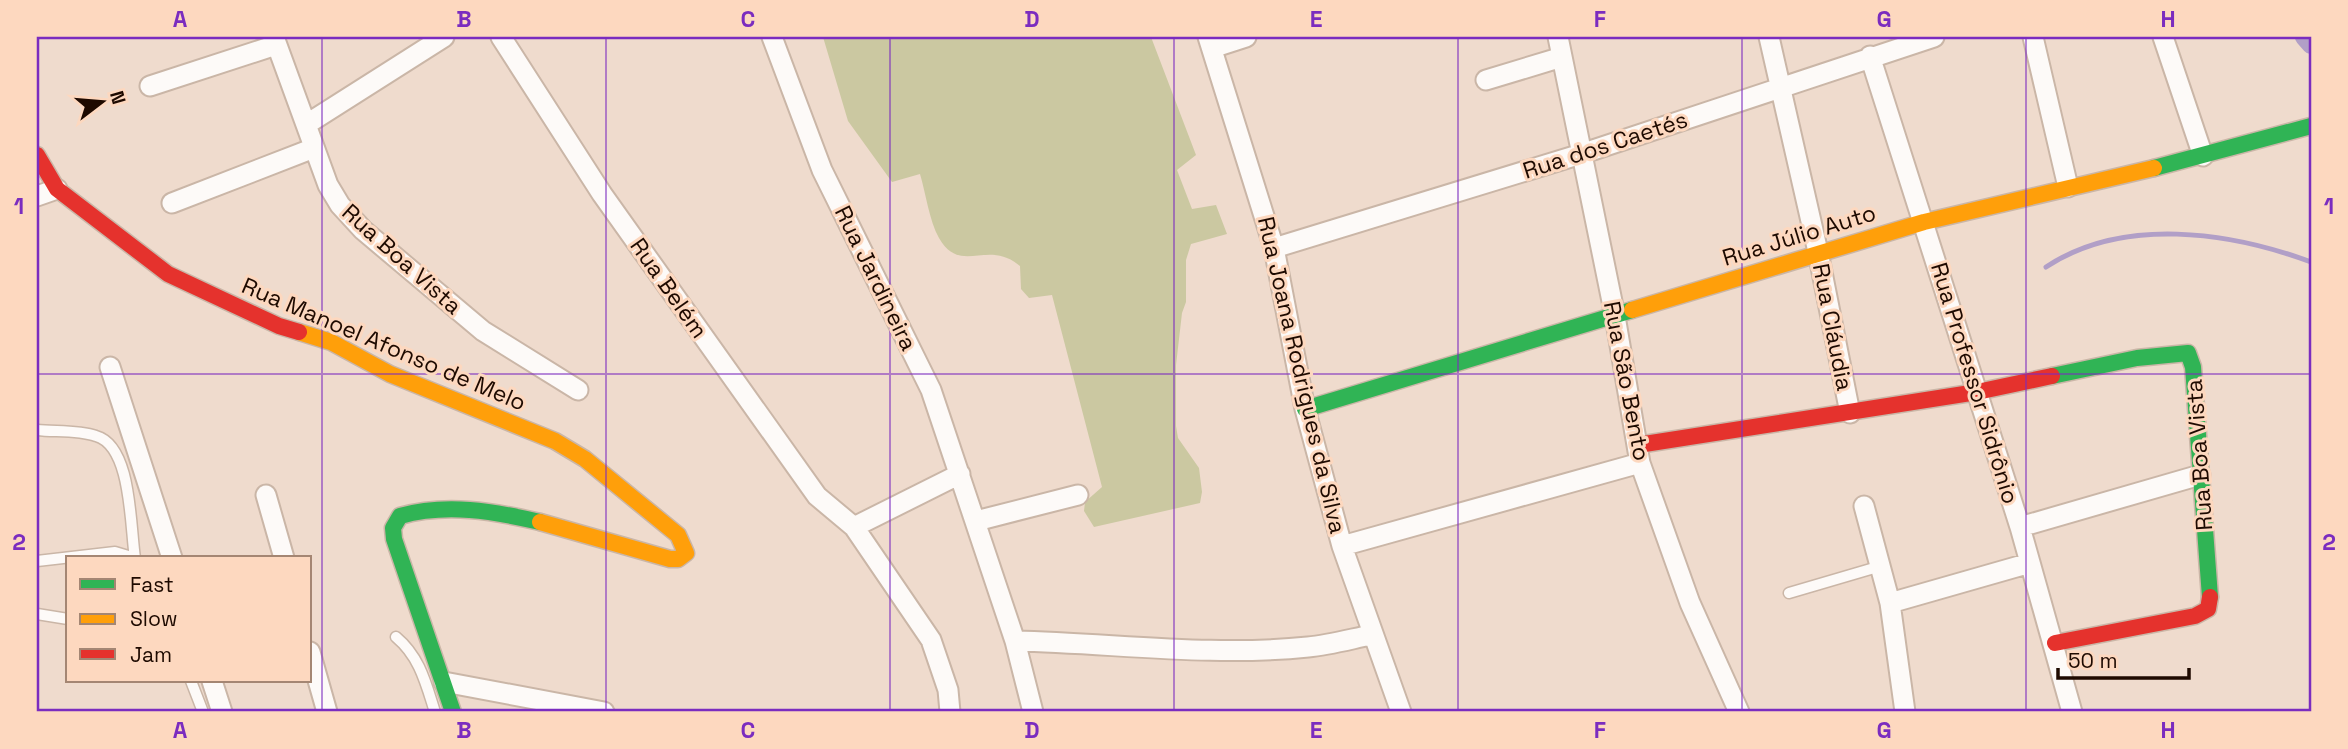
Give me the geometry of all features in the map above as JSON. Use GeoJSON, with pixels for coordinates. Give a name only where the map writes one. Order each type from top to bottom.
{"type":"FeatureCollection","features":[{"type":"Feature","properties":{"kind":"street"},"geometry":{"type":"LineString","coordinates":[[307,124],[444,37]]}},
{"type":"Feature","properties":{"kind":"street","name":"Rua Belém"},"geometry":{"type":"LineString","coordinates":[[501,37],[602,194],[810,486],[853,527],[931,639],[947,690],[950,712]]}},
{"type":"Feature","properties":{"kind":"street","name":"Rua Jardineira"},"geometry":{"type":"LineString","coordinates":[[772,37],[822,170],[932,390],[1015,641],[1033,712]]}},
{"type":"Feature","properties":{"kind":"street"},"geometry":{"type":"LineString","coordinates":[[1210,42],[1246,37]]}},
{"type":"Feature","properties":{"kind":"street","name":"Rua São Bento"},"geometry":{"type":"LineString","coordinates":[[1558,37],[1615,316],[1639,454],[1690,603],[1739,712]]}},
{"type":"Feature","properties":{"kind":"street","name":"Rua Cláudia"},"geometry":{"type":"LineString","coordinates":[[1769,37],[1778,86],[1818,252],[1850,413]]}},
{"type":"Feature","properties":{"kind":"street","name":"Rua dos Caetés"},"geometry":{"type":"LineString","coordinates":[[1274,248],[1581,154],[1778,86],[1934,37]]}},
{"type":"Feature","properties":{"kind":"street"},"geometry":{"type":"LineString","coordinates":[[2033,37],[2068,187]]}},
{"type":"Feature","properties":{"kind":"street"},"geometry":{"type":"LineString","coordinates":[[2163,37],[2203,156]]}},
{"type":"Feature","properties":{"kind":"street"},"geometry":{"type":"LineString","coordinates":[[150,86],[275,41]]}},
{"type":"Feature","properties":{"kind":"street","name":"Rua Boa Vista"},"geometry":{"type":"LineString","coordinates":[[275,41],[314,148],[340,205],[363,230],[483,331],[578,390]]}},
{"type":"Feature","properties":{"kind":"street","name":"Rua Joana Rodrigues da Silva"},"geometry":{"type":"LineString","coordinates":[[1210,42],[1274,248],[1305,409],[1342,546],[1371,635],[1401,712]]}},
{"type":"Feature","properties":{"kind":"street","name":"Rua Professor Sidrônio"},"geometry":{"type":"LineString","coordinates":[[1870,56],[2020,527],[2055,643],[2072,712]]}},
{"type":"Feature","properties":{"kind":"street"},"geometry":{"type":"LineString","coordinates":[[1486,80],[1562,57]]}},
{"type":"Feature","properties":{"kind":"street","name":"Rua Júlio Auto"},"geometry":{"type":"LineString","coordinates":[[1305,409],[1924,222],[2203,156],[2311,126]]}},
{"type":"Feature","properties":{"kind":"street"},"geometry":{"type":"LineString","coordinates":[[172,203],[314,148]]}},
{"type":"Feature","properties":{"kind":"street","name":"Rua Manoel Afonso de Melo"},"geometry":{"type":"LineString","coordinates":[[37,155],[57,189],[180,280],[279,326],[331,342],[390,374],[513,422],[585,459],[678,535],[686,547],[683,557],[678,559],[483,510],[416,510],[400,516],[393,528],[394,539],[444,682]]}},
{"type":"Feature","properties":{"kind":"street"},"geometry":{"type":"LineString","coordinates":[[37,196],[57,189]]}},
{"type":"Feature","properties":{"kind":"street","name":"Rua Boa Vista"},"geometry":{"type":"LineString","coordinates":[[1977,392],[2137,358],[2181,352],[2188,353],[2191,360],[2210,600],[2208,609],[2195,616],[2055,643]]}},
{"type":"Feature","properties":{"kind":"street"},"geometry":{"type":"LineString","coordinates":[[110,367],[171,556]]}},
{"type":"Feature","properties":{"kind":"street"},"geometry":{"type":"LineString","coordinates":[[1342,546],[1639,454],[1850,413],[1977,392]]}},
{"type":"Feature","properties":{"kind":"street"},"geometry":{"type":"LineString","coordinates":[[853,527],[960,474]]}},
{"type":"Feature","properties":{"kind":"street"},"geometry":{"type":"LineString","coordinates":[[2020,527],[2200,475]]}},
{"type":"Feature","properties":{"kind":"street"},"geometry":{"type":"LineString","coordinates":[[266,495],[283,556]]}},
{"type":"Feature","properties":{"kind":"street"},"geometry":{"type":"LineString","coordinates":[[975,521],[1078,495]]}},
{"type":"Feature","properties":{"kind":"street"},"geometry":{"type":"LineString","coordinates":[[1864,506],[1890,603],[1905,712]]}},
{"type":"Feature","properties":{"kind":"street"},"geometry":{"type":"LineString","coordinates":[[1890,603],[2030,563]]}},
{"type":"Feature","properties":{"kind":"street"},"geometry":{"type":"LineString","coordinates":[[1015,641],[1209,651],[1309,647],[1371,635]]}},
{"type":"Feature","properties":{"kind":"street"},"geometry":{"type":"LineString","coordinates":[[312,659],[327,712]]}},
{"type":"Feature","properties":{"kind":"street"},"geometry":{"type":"LineString","coordinates":[[212,682],[222,712]]}},
{"type":"Feature","properties":{"kind":"street"},"geometry":{"type":"LineString","coordinates":[[453,712],[444,682],[604,712]]}},
{"type":"Feature","properties":{"kind":"lane"},"geometry":{"type":"LineString","coordinates":[[37,430],[96,436],[117,450],[122,465],[135,556]]}},
{"type":"Feature","properties":{"kind":"lane"},"geometry":{"type":"LineString","coordinates":[[80,556],[115,552],[128,556]]}},
{"type":"Feature","properties":{"kind":"lane"},"geometry":{"type":"LineString","coordinates":[[37,561],[66,558]]}},
{"type":"Feature","properties":{"kind":"lane"},"geometry":{"type":"LineString","coordinates":[[1789,593],[1881,566]]}},
{"type":"Feature","properties":{"kind":"lane"},"geometry":{"type":"LineString","coordinates":[[37,614],[66,619]]}},
{"type":"Feature","properties":{"kind":"lane"},"geometry":{"type":"LineString","coordinates":[[396,637],[409,648],[421,667],[435,712]]}},
{"type":"Feature","properties":{"kind":"lane"},"geometry":{"type":"LineString","coordinates":[[191,682],[203,712]]}},
{"type":"Feature","properties":{"kind":"shaded area"},"geometry":{"type":"Polygon","coordinates":[[[823,37],[1151,37],[1196,155],[1177,170],[1192,209],[1216,205],[1227,234],[1191,244],[1186,260],[1186,302],[1182,313],[1176,365],[1176,426],[1178,438],[1199,468],[1202,492],[1200,503],[1094,527],[1084,511],[1085,502],[1102,487],[1052,295],[1029,298],[1021,289],[1020,266],[1008,258],[997,255],[966,256],[947,249],[933,223],[920,174],[892,182],[848,121],[823,37]]]}},
{"type":"Feature","properties":{"kind":"waterway"},"geometry":{"type":"LineString","coordinates":[[2304,37],[2311,45]]}},
{"type":"Feature","properties":{"kind":"waterway"},"geometry":{"type":"LineString","coordinates":[[2046,267],[2076,251],[2108,240],[2177,234],[2246,243],[2311,262]]}},
{"type":"Feature","properties":{"kind":"traffic: fast"},"geometry":{"type":"LineString","coordinates":[[2154,168],[2311,126]]}},
{"type":"Feature","properties":{"kind":"traffic: fast"},"geometry":{"type":"LineString","coordinates":[[1305,409],[1632,310]]}},
{"type":"Feature","properties":{"kind":"traffic: fast"},"geometry":{"type":"LineString","coordinates":[[2052,376],[2137,358],[2188,353],[2193,367],[2210,597]]}},
{"type":"Feature","properties":{"kind":"traffic: fast"},"geometry":{"type":"LineString","coordinates":[[453,712],[394,539],[393,528],[400,516],[452,509],[487,512],[540,522]]}},
{"type":"Feature","properties":{"kind":"traffic: slow"},"geometry":{"type":"LineString","coordinates":[[1632,310],[1924,222],[2154,168]]}},
{"type":"Feature","properties":{"kind":"traffic: slow"},"geometry":{"type":"LineString","coordinates":[[299,332],[331,342],[390,374],[555,441],[585,459],[678,535],[686,553],[678,559],[670,559],[540,522]]}},
{"type":"Feature","properties":{"kind":"traffic: jam"},"geometry":{"type":"LineString","coordinates":[[37,155],[57,189],[168,274],[279,326],[299,332]]}},
{"type":"Feature","properties":{"kind":"traffic: jam"},"geometry":{"type":"LineString","coordinates":[[1638,445],[1977,392],[2052,376]]}},
{"type":"Feature","properties":{"kind":"traffic: jam"},"geometry":{"type":"LineString","coordinates":[[2055,643],[2195,616],[2208,609],[2210,597]]}}]}
